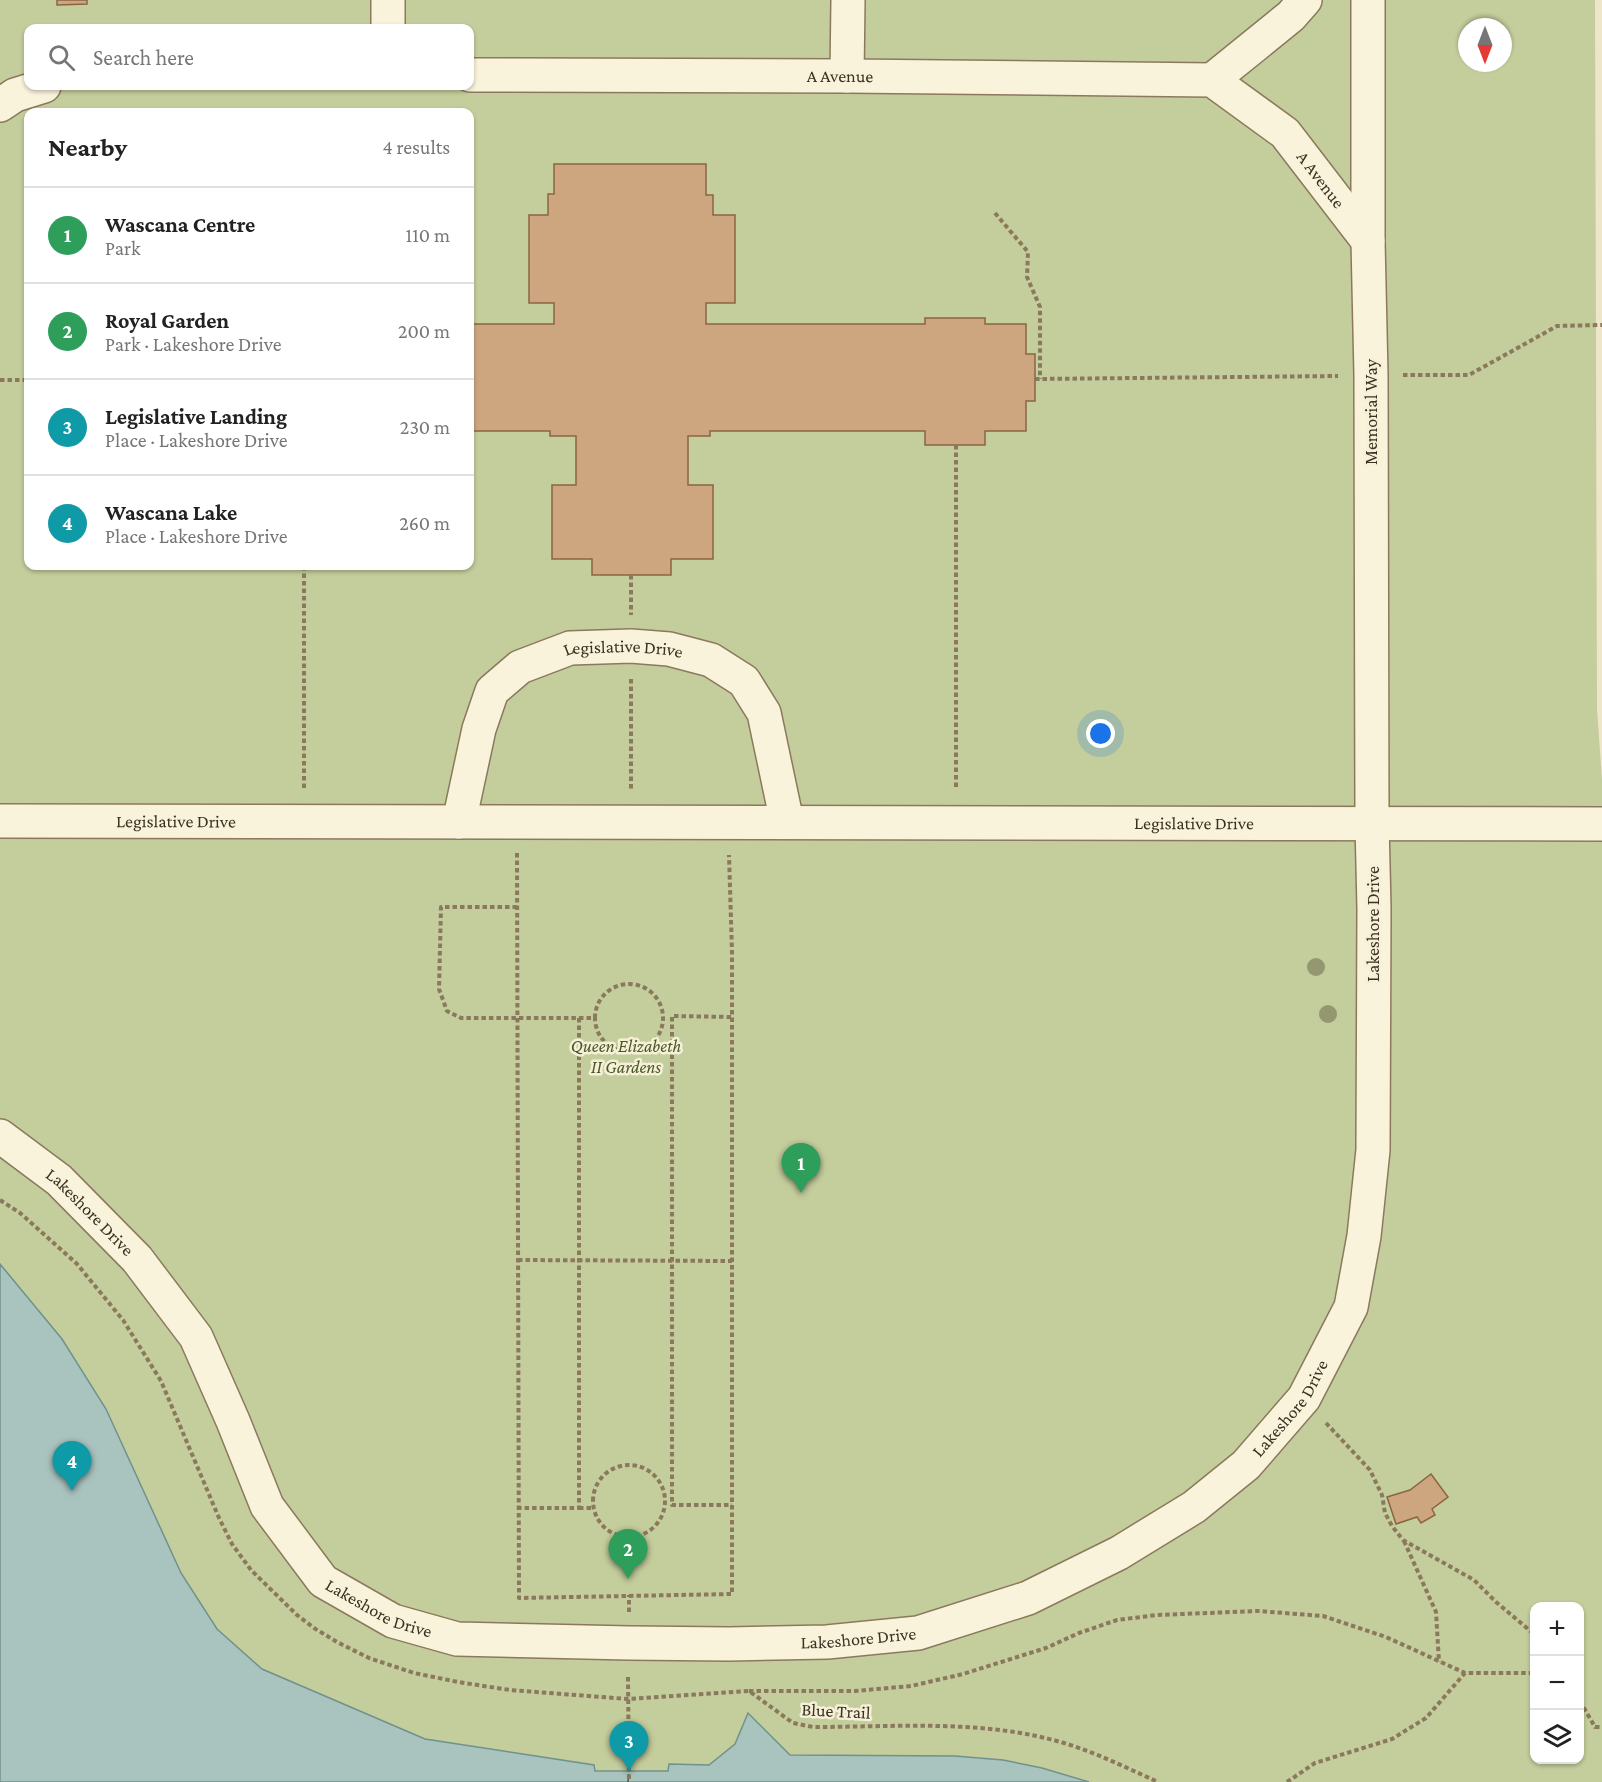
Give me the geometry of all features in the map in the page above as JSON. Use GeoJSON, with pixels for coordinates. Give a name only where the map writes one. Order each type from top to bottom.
{"type":"FeatureCollection","features":[{"type":"Feature","properties":{"kind":"street"},"geometry":{"type":"LineString","coordinates":[[388,0],[388,24]]}},
{"type":"Feature","properties":{"kind":"street"},"geometry":{"type":"LineString","coordinates":[[847,76],[848,0]]}},
{"type":"Feature","properties":{"kind":"street"},"geometry":{"type":"LineString","coordinates":[[1212,80],[1291,16],[1305,0]]}},
{"type":"Feature","properties":{"kind":"street","name":"Memorial Way"},"geometry":{"type":"LineString","coordinates":[[1368,0],[1372,824]]}},
{"type":"Feature","properties":{"kind":"street","name":"A Avenue"},"geometry":{"type":"LineString","coordinates":[[474,75],[1212,80],[1285,133],[1368,241]]}},
{"type":"Feature","properties":{"kind":"street"},"geometry":{"type":"LineString","coordinates":[[0,105],[15,95],[31,90]]}},
{"type":"Feature","properties":{"kind":"street","name":"Legislative Drive"},"geometry":{"type":"LineString","coordinates":[[459,822],[479,729],[492,691],[520,667],[570,648],[632,646],[669,649],[711,660],[744,681],[764,713],[787,822]]}},
{"type":"Feature","properties":{"kind":"street","name":"Legislative Drive"},"geometry":{"type":"LineString","coordinates":[[0,821],[1602,824]]}},
{"type":"Feature","properties":{"kind":"street","name":"Lakeshore Drive"},"geometry":{"type":"LineString","coordinates":[[0,1136],[59,1180],[129,1251],[196,1337],[267,1506],[323,1581],[393,1621],[457,1639],[629,1643],[827,1642],[918,1634],[1028,1598],[1119,1554],[1194,1507],[1246,1465],[1304,1398],[1351,1307],[1364,1236],[1372,1150],[1374,909],[1372,824]]}},
{"type":"Feature","properties":{"kind":"path"},"geometry":{"type":"LineString","coordinates":[[994,213],[1028,252],[1027,277],[1040,307],[1037,379],[1066,379]]}},
{"type":"Feature","properties":{"kind":"path"},"geometry":{"type":"LineString","coordinates":[[0,380],[24,380]]}},
{"type":"Feature","properties":{"kind":"path"},"geometry":{"type":"LineString","coordinates":[[956,445],[956,823]]}},
{"type":"Feature","properties":{"kind":"path"},"geometry":{"type":"LineString","coordinates":[[304,570],[304,822]]}},
{"type":"Feature","properties":{"kind":"path"},"geometry":{"type":"LineString","coordinates":[[632,646],[632,822]]}},
{"type":"Feature","properties":{"kind":"path"},"geometry":{"type":"LineString","coordinates":[[517,822],[519,1598],[732,1594],[732,1017],[729,822]]}},
{"type":"Feature","properties":{"kind":"path"},"geometry":{"type":"LineString","coordinates":[[517,907],[441,907],[439,989],[447,1011],[461,1018],[595,1018]]}},
{"type":"Feature","properties":{"kind":"path"},"geometry":{"type":"LineString","coordinates":[[626,984],[647,989],[655,996],[661,1006],[663,1017],[656,1038],[647,1047],[624,1052],[604,1041],[597,1031],[595,1018],[595,1010],[606,992],[616,986],[626,984]]}},
{"type":"Feature","properties":{"kind":"path"},"geometry":{"type":"LineString","coordinates":[[672,1016],[672,1504]]}},
{"type":"Feature","properties":{"kind":"path"},"geometry":{"type":"LineString","coordinates":[[663,1017],[732,1017]]}},
{"type":"Feature","properties":{"kind":"path"},"geometry":{"type":"LineString","coordinates":[[579,1018],[579,1508]]}},
{"type":"Feature","properties":{"kind":"path"},"geometry":{"type":"LineString","coordinates":[[518,1260],[732,1261]]}},
{"type":"Feature","properties":{"kind":"path"},"geometry":{"type":"LineString","coordinates":[[1304,1398],[1370,1470],[1382,1495],[1385,1513],[1404,1540],[1437,1612],[1439,1662]]}},
{"type":"Feature","properties":{"kind":"path"},"geometry":{"type":"LineString","coordinates":[[621,1465],[643,1467],[653,1473],[660,1482],[666,1503],[657,1525],[637,1537],[626,1538],[604,1528],[593,1508],[592,1497],[595,1486],[610,1469],[621,1465]]}},
{"type":"Feature","properties":{"kind":"path"},"geometry":{"type":"LineString","coordinates":[[666,1503],[732,1504]]}},
{"type":"Feature","properties":{"kind":"path"},"geometry":{"type":"LineString","coordinates":[[518,1508],[593,1508]]}},
{"type":"Feature","properties":{"kind":"path"},"geometry":{"type":"LineString","coordinates":[[1404,1540],[1474,1580],[1530,1631]]}},
{"type":"Feature","properties":{"kind":"path"},"geometry":{"type":"LineString","coordinates":[[629,1595],[629,1782]]}},
{"type":"Feature","properties":{"kind":"path"},"geometry":{"type":"LineString","coordinates":[[513,1690],[628,1699],[748,1690],[855,1691],[912,1686],[963,1674],[1046,1648],[1079,1633],[1117,1620],[1158,1615],[1258,1611],[1323,1616],[1386,1637],[1465,1673],[1530,1673]]}},
{"type":"Feature","properties":{"kind":"path"},"geometry":{"type":"LineString","coordinates":[[1287,1782],[1315,1763],[1392,1739],[1401,1734],[1426,1718],[1465,1673]]}},
{"type":"Feature","properties":{"kind":"path","name":"Blue Trail"},"geometry":{"type":"LineString","coordinates":[[748,1690],[793,1723],[813,1727],[951,1726],[1007,1731],[1063,1743],[1114,1761],[1158,1782]]}},
{"type":"Feature","properties":{"kind":"path"},"geometry":{"type":"LineString","coordinates":[[1584,1708],[1595,1727],[1602,1727]]}},
{"type":"Feature","properties":{"kind":"green space","name":"Queen Elizabeth II Gardens"},"geometry":{"type":"Polygon","coordinates":[[[0,0],[1595,0],[1597,708],[1602,780],[1602,1782],[0,1782],[0,0]]]}},
{"type":"Feature","properties":{"kind":"water"},"geometry":{"type":"Polygon","coordinates":[[[0,1264],[62,1339],[106,1409],[181,1573],[217,1629],[262,1669],[425,1739],[594,1765],[595,1771],[668,1771],[669,1764],[709,1765],[735,1744],[748,1713],[790,1755],[955,1756],[1003,1760],[1042,1768],[1089,1782],[0,1782],[0,1264]]]}},
{"type":"Feature","properties":{"kind":"building"},"geometry":{"type":"Polygon","coordinates":[[[57,0],[87,0],[87,4],[57,5],[57,0]]]}},
{"type":"Feature","properties":{"kind":"building"},"geometry":{"type":"Polygon","coordinates":[[[554,164],[706,164],[706,195],[713,195],[713,215],[735,215],[735,303],[706,303],[706,324],[925,324],[925,318],[985,318],[985,324],[1026,324],[1026,354],[1035,354],[1035,401],[1026,401],[1026,431],[985,431],[985,445],[925,445],[925,431],[710,431],[710,436],[688,436],[688,485],[713,485],[713,559],[671,559],[671,575],[592,575],[592,559],[552,559],[552,485],[576,485],[576,436],[550,436],[550,431],[474,431],[474,324],[554,324],[554,303],[529,303],[529,215],[548,215],[548,194],[554,194],[554,164]]]}},
{"type":"Feature","properties":{"kind":"building"},"geometry":{"type":"Polygon","coordinates":[[[1431,1474],[1448,1497],[1432,1509],[1435,1515],[1421,1523],[1417,1517],[1396,1524],[1387,1497],[1410,1490],[1431,1474]]]}},
{"type":"Feature","properties":{"kind":"ferry route"},"geometry":{"type":"LineString","coordinates":[[628,1782],[629,1771]]}},
{"type":"Feature","properties":{"kind":"place","name":"Wascana Centre"},"geometry":{"type":"Point","coordinates":[801,1193]}},
{"type":"Feature","properties":{"kind":"place","name":"Wascana Lake"},"geometry":{"type":"Point","coordinates":[72,1491]}},
{"type":"Feature","properties":{"kind":"place","name":"Royal Garden"},"geometry":{"type":"Point","coordinates":[628,1579]}},
{"type":"Feature","properties":{"kind":"place","name":"Legislative Landing"},"geometry":{"type":"Point","coordinates":[629,1771]}}]}
